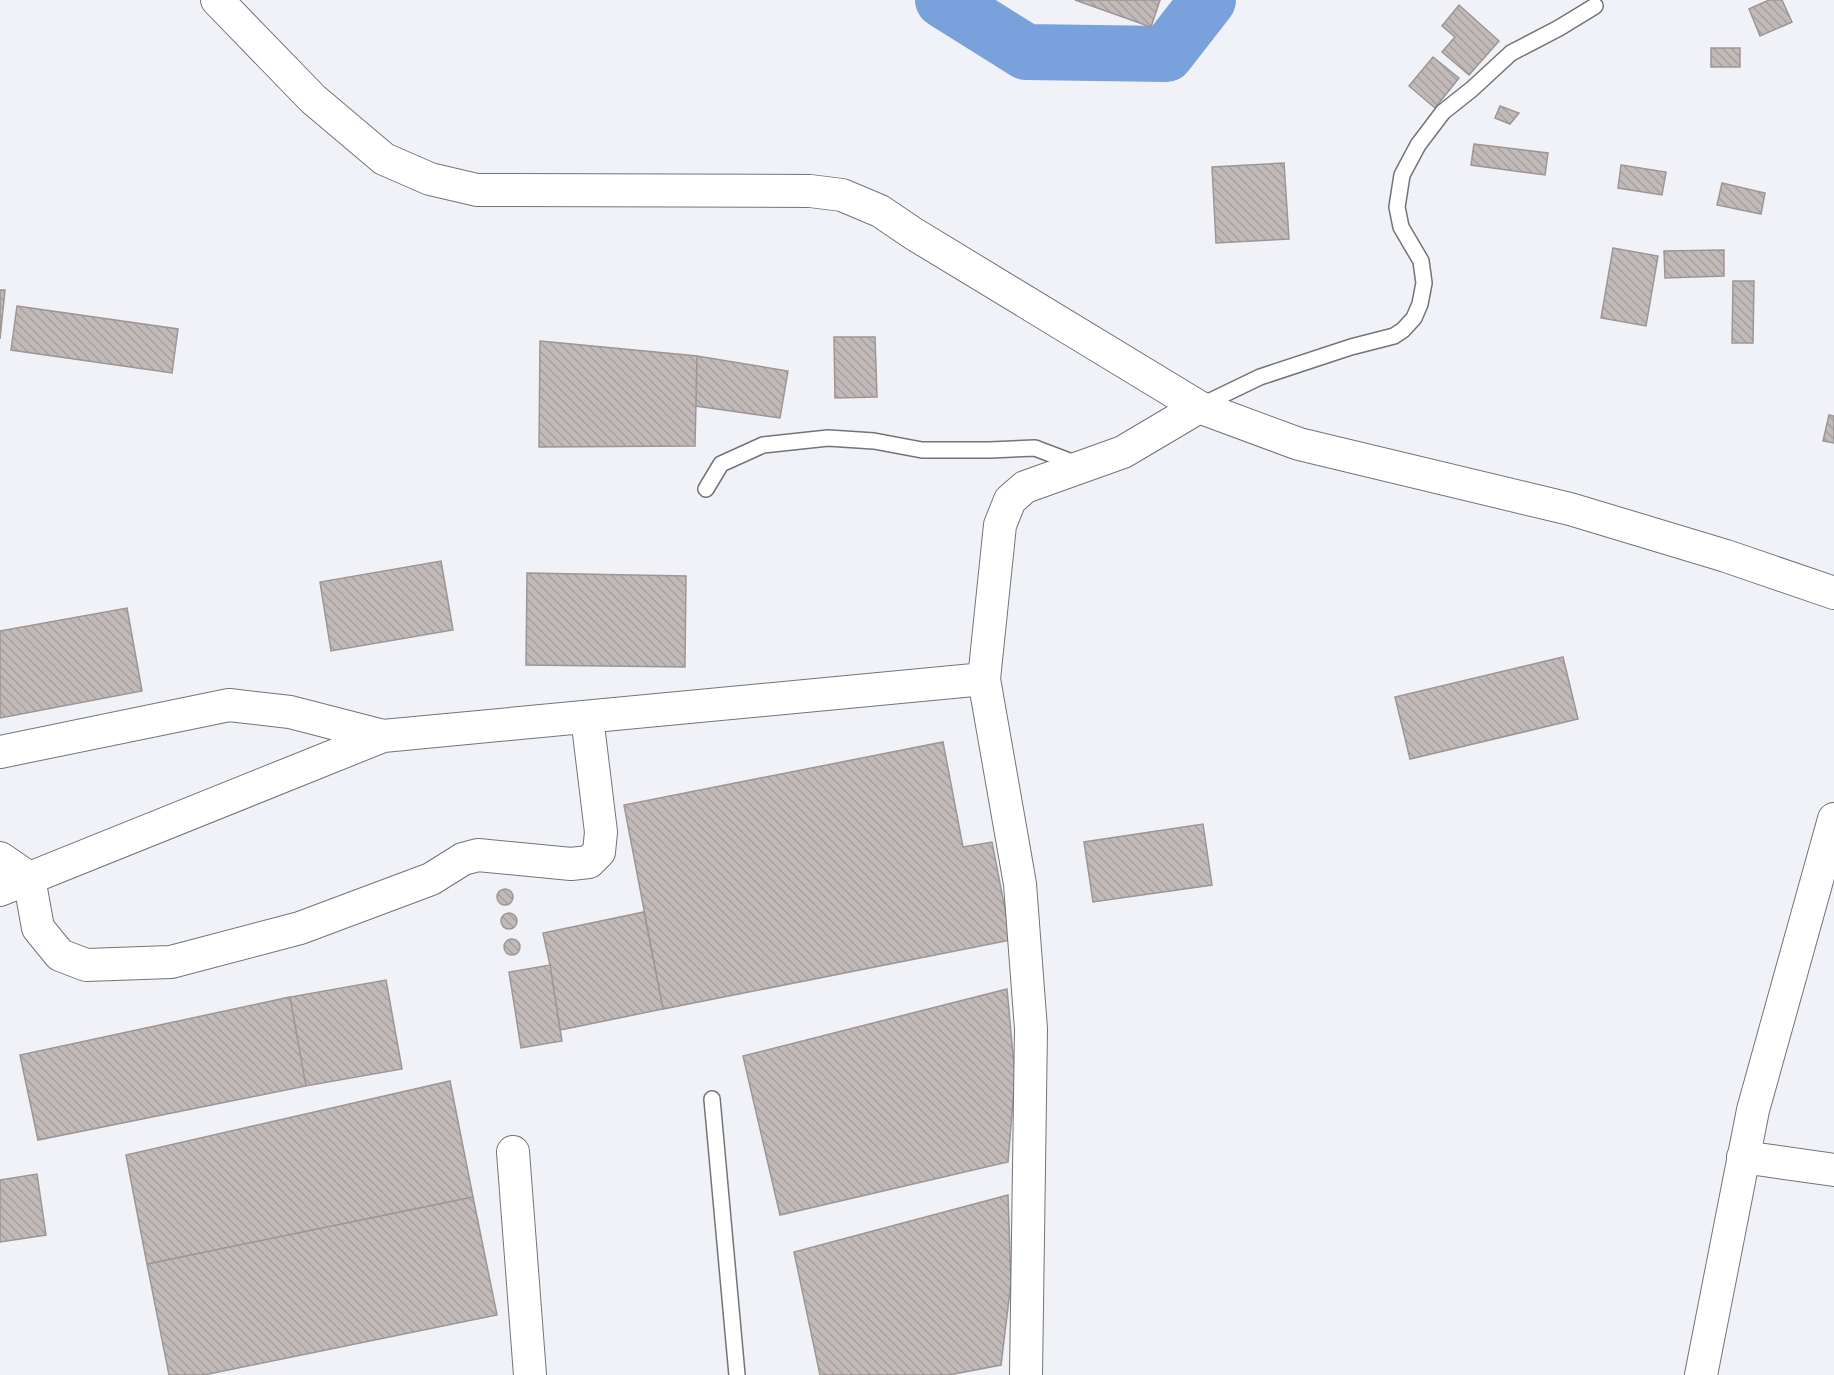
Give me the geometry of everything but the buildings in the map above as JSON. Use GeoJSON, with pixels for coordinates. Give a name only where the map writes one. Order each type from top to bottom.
{"type":"FeatureCollection","features":[{"type":"Feature","properties":{"kind":"street"},"geometry":{"type":"LineString","coordinates":[[217,0],[313,99],[384,159],[430,179],[477,190],[810,191],[842,195],[880,211],[1199,407],[1299,444],[1570,509],[1726,556],[1834,593]]}},
{"type":"Feature","properties":{"kind":"street"},"geometry":{"type":"LineString","coordinates":[[1026,1375],[1030,1029],[1020,884],[984,679],[1000,525],[1010,500],[1025,486],[1123,452],[1199,407]]}},
{"type":"Feature","properties":{"kind":"street"},"geometry":{"type":"LineString","coordinates":[[0,890],[383,735],[984,679]]}},
{"type":"Feature","properties":{"kind":"street"},"geometry":{"type":"LineString","coordinates":[[0,752],[229,705],[290,712],[383,735]]}},
{"type":"Feature","properties":{"kind":"street"},"geometry":{"type":"LineString","coordinates":[[0,858],[29,878],[38,928],[60,955],[86,965],[171,962],[300,928],[430,879],[463,859],[478,855],[571,864],[589,862],[598,852],[601,832],[587,717]]}},
{"type":"Feature","properties":{"kind":"street"},"geometry":{"type":"LineString","coordinates":[[1701,1375],[1756,1099],[1834,819]]}},
{"type":"Feature","properties":{"kind":"street"},"geometry":{"type":"LineString","coordinates":[[513,1152],[530,1375]]}},
{"type":"Feature","properties":{"kind":"street"},"geometry":{"type":"LineString","coordinates":[[1743,1157],[1834,1170]]}},
{"type":"Feature","properties":{"kind":"lane"},"geometry":{"type":"LineString","coordinates":[[1199,407],[1260,377],[1351,347],[1394,336],[1403,330],[1414,318],[1420,304],[1424,283],[1421,261],[1401,227],[1397,207],[1402,175],[1418,146],[1443,112],[1511,53],[1595,6]]}},
{"type":"Feature","properties":{"kind":"lane"},"geometry":{"type":"LineString","coordinates":[[706,489],[721,464],[763,445],[828,438],[874,441],[922,450],[1035,448],[1083,466]]}},
{"type":"Feature","properties":{"kind":"lane"},"geometry":{"type":"LineString","coordinates":[[712,1099],[737,1375]]}},
{"type":"Feature","properties":{"kind":"waterway"},"geometry":{"type":"LineString","coordinates":[[943,0],[1026,52],[1166,54],[1208,0]]}}]}
